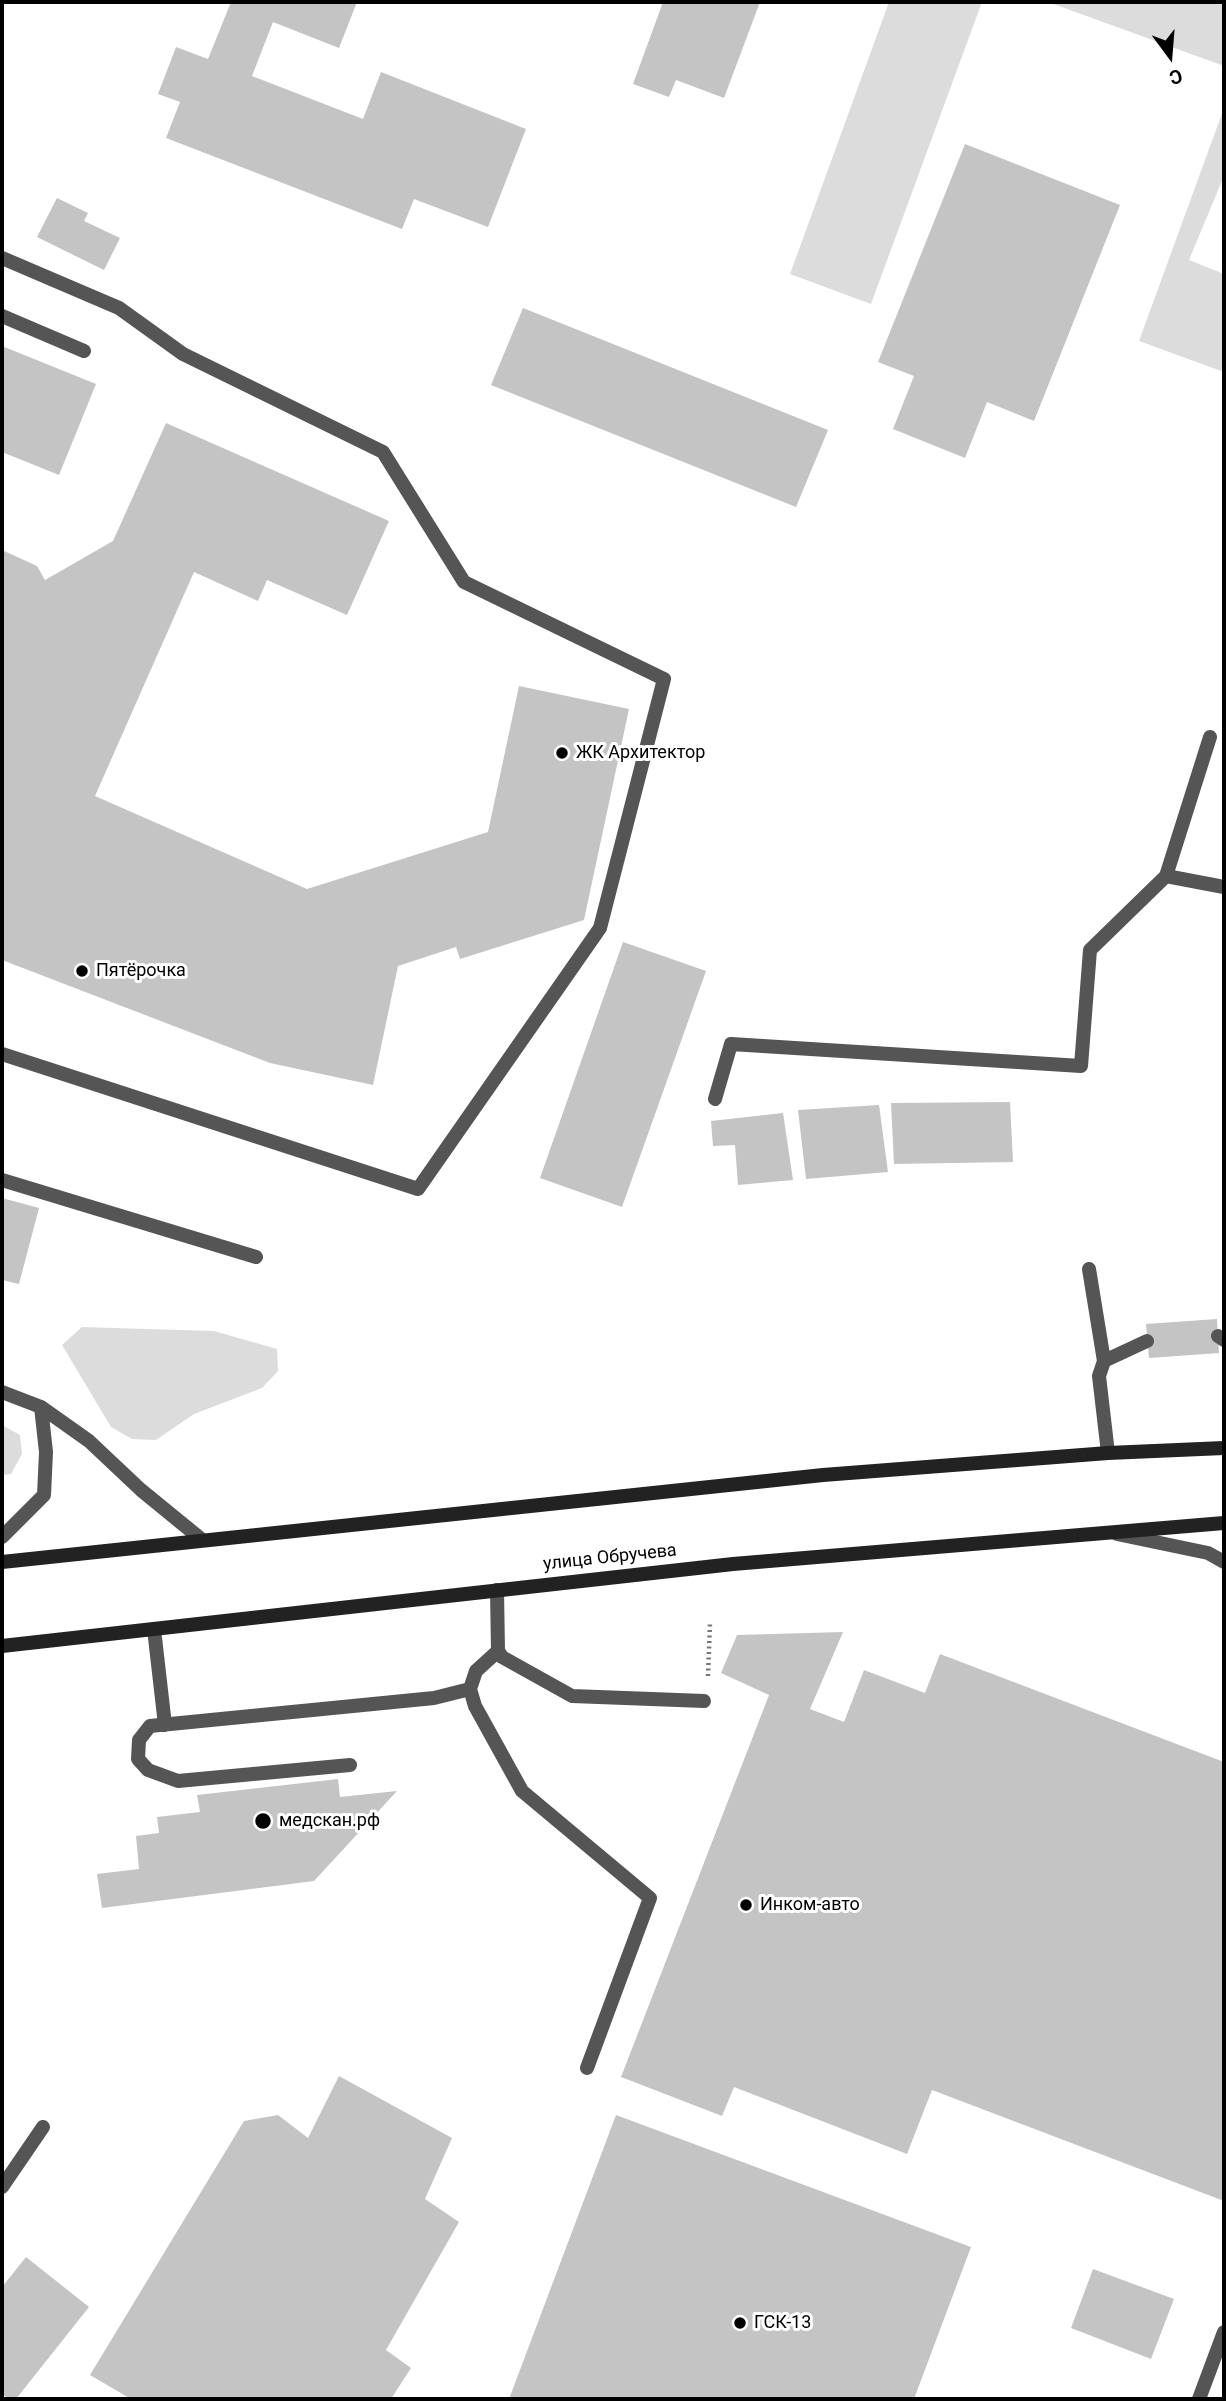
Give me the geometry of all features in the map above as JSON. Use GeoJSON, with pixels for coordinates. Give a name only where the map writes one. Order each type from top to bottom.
{"type":"FeatureCollection","features":[{"type":"Feature","properties":{"kind":"main road"},"geometry":{"type":"LineString","coordinates":[[2,1562],[797,1478],[1108,1453],[1224,1448]]}},
{"type":"Feature","properties":{"kind":"main road","name":"улица Обручева"},"geometry":{"type":"LineString","coordinates":[[2,1646],[733,1564],[1224,1523]]}},
{"type":"Feature","properties":{"kind":"street"},"geometry":{"type":"LineString","coordinates":[[2,258],[119,308],[183,354],[383,453],[464,582],[664,679],[600,928],[418,1189],[2,1054]]}},
{"type":"Feature","properties":{"kind":"street"},"geometry":{"type":"LineString","coordinates":[[2,316],[84,351]]}},
{"type":"Feature","properties":{"kind":"street"},"geometry":{"type":"LineString","coordinates":[[715,1099],[731,1044],[1081,1066],[1090,950],[1166,876],[1210,737]]}},
{"type":"Feature","properties":{"kind":"street"},"geometry":{"type":"LineString","coordinates":[[1166,876],[1224,887]]}},
{"type":"Feature","properties":{"kind":"street"},"geometry":{"type":"LineString","coordinates":[[2,1180],[256,1257]]}},
{"type":"Feature","properties":{"kind":"street"},"geometry":{"type":"LineString","coordinates":[[1089,1269],[1104,1361],[1099,1376],[1108,1453]]}},
{"type":"Feature","properties":{"kind":"street"},"geometry":{"type":"LineString","coordinates":[[1104,1361],[1147,1341]]}},
{"type":"Feature","properties":{"kind":"street"},"geometry":{"type":"LineString","coordinates":[[2,1392],[41,1406],[89,1441],[141,1490],[201,1539]]}},
{"type":"Feature","properties":{"kind":"street"},"geometry":{"type":"LineString","coordinates":[[2,1537],[44,1494],[47,1452],[41,1406]]}},
{"type":"Feature","properties":{"kind":"street"},"geometry":{"type":"LineString","coordinates":[[1109,1532],[1208,1553],[1224,1562]]}},
{"type":"Feature","properties":{"kind":"street"},"geometry":{"type":"LineString","coordinates":[[496,1590],[498,1651],[502,1657],[572,1696],[704,1701]]}},
{"type":"Feature","properties":{"kind":"street"},"geometry":{"type":"LineString","coordinates":[[154,1629],[165,1725]]}},
{"type":"Feature","properties":{"kind":"street"},"geometry":{"type":"LineString","coordinates":[[498,1651],[476,1671],[470,1689],[475,1706],[522,1791],[650,1898],[587,2068]]}},
{"type":"Feature","properties":{"kind":"street"},"geometry":{"type":"LineString","coordinates":[[350,1765],[178,1781],[148,1770],[138,1759],[139,1740],[150,1726],[434,1699],[470,1689]]}},
{"type":"Feature","properties":{"kind":"street"},"geometry":{"type":"LineString","coordinates":[[2,2187],[43,2127]]}},
{"type":"Feature","properties":{"kind":"street"},"geometry":{"type":"LineString","coordinates":[[1199,2399],[1224,2332]]}},
{"type":"Feature","properties":{"kind":"path"},"geometry":{"type":"LineString","coordinates":[[710,1623],[710,1667]]}},
{"type":"Feature","properties":{"kind":"shaded area"},"geometry":{"type":"Polygon","coordinates":[[[889,2],[982,2],[871,304],[790,274],[889,2]]]}},
{"type":"Feature","properties":{"kind":"shaded area"},"geometry":{"type":"Polygon","coordinates":[[[1048,2],[1224,2],[1224,66],[1048,2]]]}},
{"type":"Feature","properties":{"kind":"shaded area"},"geometry":{"type":"Polygon","coordinates":[[[1224,108],[1224,176],[1189,260],[1224,274],[1224,372],[1139,341],[1224,108]]]}},
{"type":"Feature","properties":{"kind":"shaded area"},"geometry":{"type":"Polygon","coordinates":[[[82,1327],[214,1331],[277,1349],[278,1371],[262,1388],[194,1414],[156,1440],[132,1439],[111,1427],[62,1345],[82,1327]]]}},
{"type":"Feature","properties":{"kind":"shaded area"},"geometry":{"type":"Polygon","coordinates":[[[2,1425],[20,1435],[22,1454],[11,1474],[2,1475],[2,1425]]]}},
{"type":"Feature","properties":{"kind":"building"},"geometry":{"type":"Polygon","coordinates":[[[231,2],[357,2],[339,48],[273,22],[252,76],[363,119],[381,72],[526,129],[488,227],[414,199],[402,229],[166,138],[180,102],[158,94],[176,47],[208,59],[231,2]]]}},
{"type":"Feature","properties":{"kind":"building"},"geometry":{"type":"Polygon","coordinates":[[[663,2],[760,2],[724,98],[676,80],[669,97],[633,84],[663,2]]]}},
{"type":"Feature","properties":{"kind":"building"},"geometry":{"type":"Polygon","coordinates":[[[965,144],[1120,205],[1034,421],[987,402],[965,458],[893,429],[914,376],[878,362],[965,144]]]}},
{"type":"Feature","properties":{"kind":"building"},"geometry":{"type":"Polygon","coordinates":[[[57,198],[88,213],[84,221],[120,238],[104,270],[37,237],[57,198]]]}},
{"type":"Feature","properties":{"kind":"building"},"geometry":{"type":"Polygon","coordinates":[[[523,308],[828,430],[796,507],[491,385],[523,308]]]}},
{"type":"Feature","properties":{"kind":"building"},"geometry":{"type":"Polygon","coordinates":[[[2,346],[96,384],[59,475],[2,452],[2,346]]]}},
{"type":"Feature","properties":{"kind":"building","name":"ЖК Архитектор"},"geometry":{"type":"Polygon","coordinates":[[[166,423],[389,521],[347,615],[267,580],[258,601],[194,572],[95,796],[307,889],[488,832],[519,686],[629,709],[584,920],[460,959],[456,947],[398,966],[373,1085],[270,1063],[2,960],[2,550],[37,566],[45,580],[113,541],[166,423]]]}},
{"type":"Feature","properties":{"kind":"building"},"geometry":{"type":"Polygon","coordinates":[[[623,942],[706,971],[622,1207],[540,1178],[623,942]]]}},
{"type":"Feature","properties":{"kind":"building"},"geometry":{"type":"Polygon","coordinates":[[[1010,1102],[1013,1162],[894,1164],[891,1103],[1010,1102]]]}},
{"type":"Feature","properties":{"kind":"building"},"geometry":{"type":"Polygon","coordinates":[[[879,1105],[888,1172],[806,1179],[798,1110],[879,1105]]]}},
{"type":"Feature","properties":{"kind":"building"},"geometry":{"type":"Polygon","coordinates":[[[783,1113],[793,1180],[738,1185],[735,1145],[713,1146],[711,1121],[783,1113]]]}},
{"type":"Feature","properties":{"kind":"building"},"geometry":{"type":"Polygon","coordinates":[[[2,1198],[39,1208],[19,1284],[2,1280],[2,1198]]]}},
{"type":"Feature","properties":{"kind":"building"},"geometry":{"type":"Polygon","coordinates":[[[1217,1319],[1219,1353],[1149,1358],[1146,1324],[1217,1319]]]}},
{"type":"Feature","properties":{"kind":"building"},"geometry":{"type":"Polygon","coordinates":[[[843,1632],[810,1709],[844,1722],[864,1670],[925,1693],[940,1654],[1224,1762],[1224,2201],[932,2090],[907,2154],[734,2087],[722,2116],[621,2077],[769,1695],[721,1673],[737,1635],[843,1632]]]}},
{"type":"Feature","properties":{"kind":"building"},"geometry":{"type":"Polygon","coordinates":[[[338,1779],[340,1797],[397,1791],[314,1881],[102,1908],[97,1874],[139,1869],[136,1836],[159,1833],[157,1817],[200,1812],[197,1795],[338,1779]]]}},
{"type":"Feature","properties":{"kind":"building"},"geometry":{"type":"Polygon","coordinates":[[[339,2076],[452,2138],[425,2199],[459,2222],[386,2350],[411,2368],[391,2399],[131,2399],[90,2375],[244,2121],[278,2115],[308,2138],[339,2076]]]}},
{"type":"Feature","properties":{"kind":"building","name":"ГСК-13"},"geometry":{"type":"Polygon","coordinates":[[[616,2115],[971,2247],[914,2399],[509,2399],[616,2115]]]}},
{"type":"Feature","properties":{"kind":"building"},"geometry":{"type":"Polygon","coordinates":[[[26,2257],[89,2307],[16,2399],[9,2399],[2,2394],[2,2287],[26,2257]]]}},
{"type":"Feature","properties":{"kind":"building"},"geometry":{"type":"Polygon","coordinates":[[[1093,2269],[1174,2299],[1151,2359],[1071,2328],[1093,2269]]]}},
{"type":"Feature","properties":{"kind":"place","name":"ЖК Архитектор"},"geometry":{"type":"Point","coordinates":[562,753]}},
{"type":"Feature","properties":{"kind":"place","name":"Пятёрочка"},"geometry":{"type":"Point","coordinates":[82,971]}},
{"type":"Feature","properties":{"kind":"place","name":"медскан.рф"},"geometry":{"type":"Point","coordinates":[263,1821]}},
{"type":"Feature","properties":{"kind":"place","name":"Инком-авто"},"geometry":{"type":"Point","coordinates":[746,1905]}},
{"type":"Feature","properties":{"kind":"place","name":"ГСК-13"},"geometry":{"type":"Point","coordinates":[740,2323]}}]}
